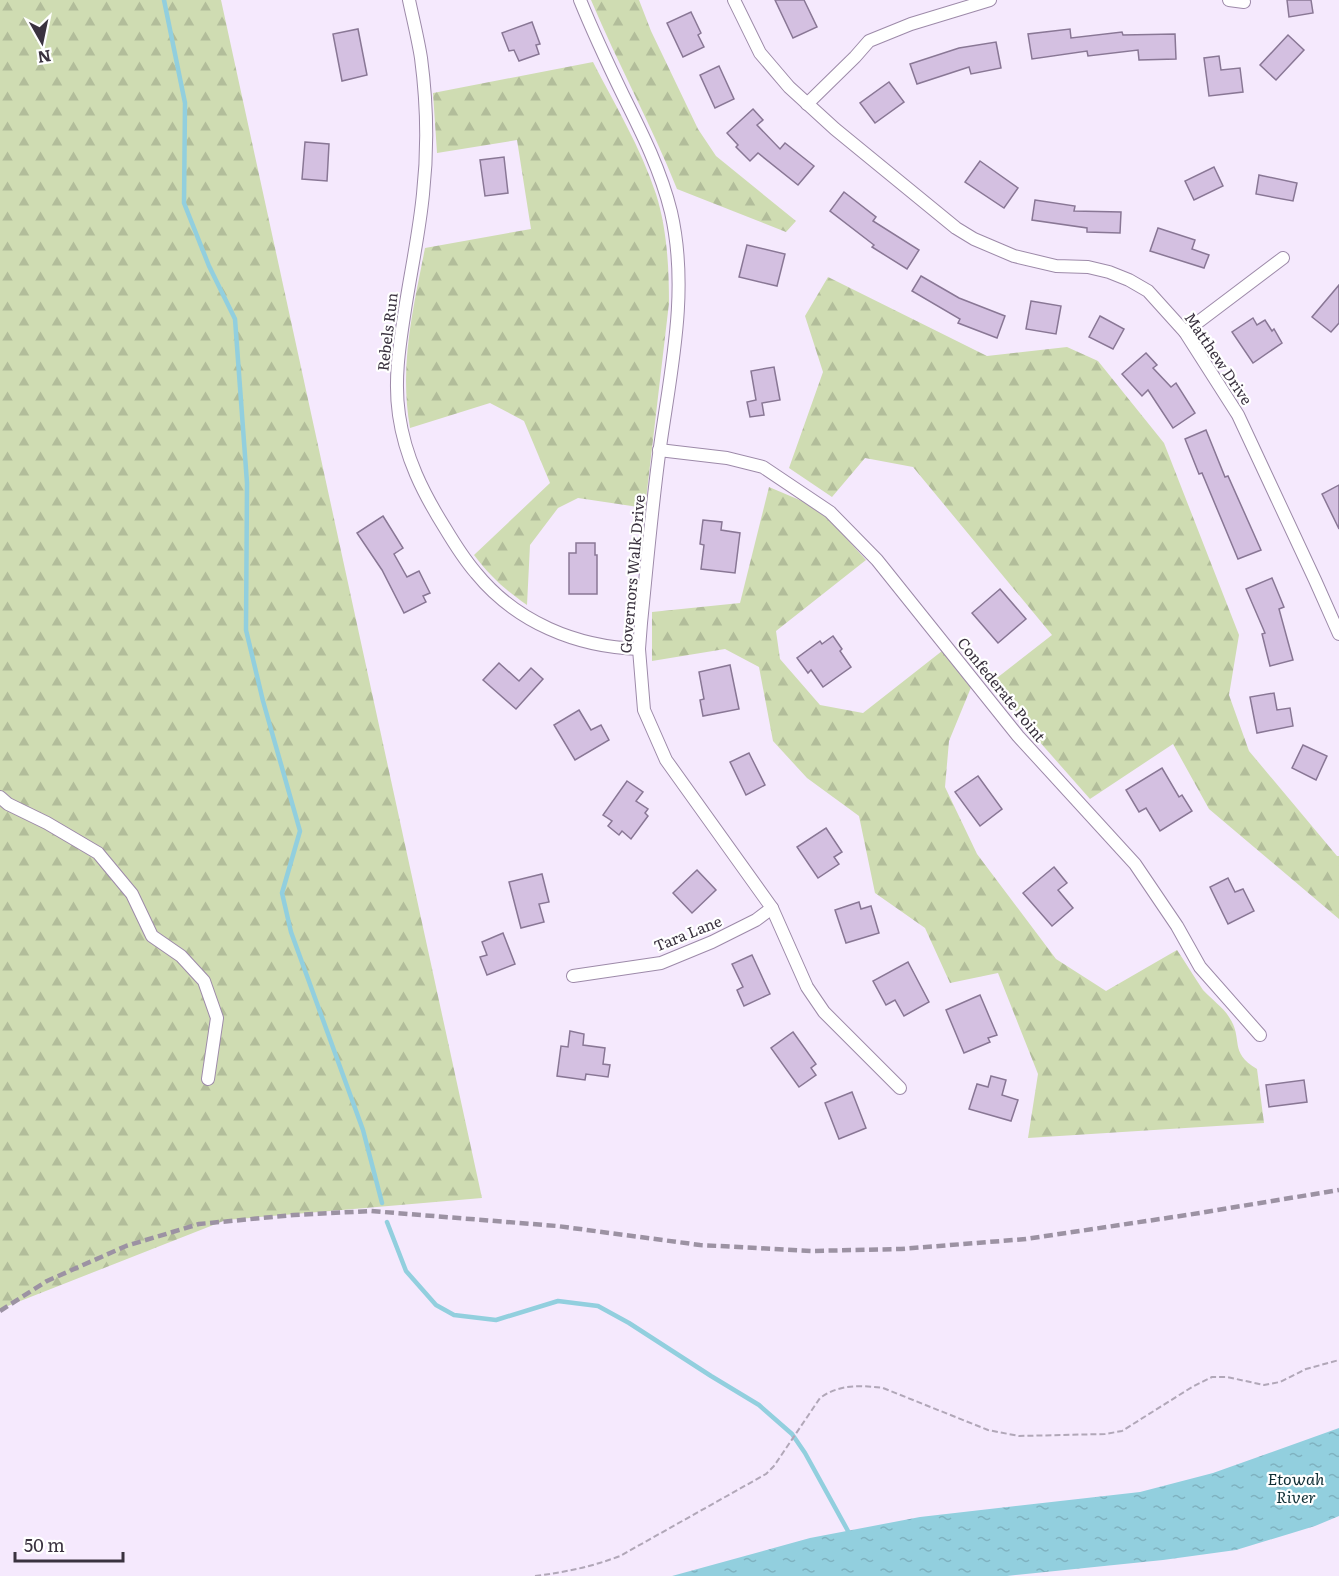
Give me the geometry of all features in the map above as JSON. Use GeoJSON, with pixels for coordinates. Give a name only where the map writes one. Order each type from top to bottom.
{"type":"FeatureCollection","features":[{"type":"Feature","properties":{"kind":"street","name":"Rebels Run"},"geometry":{"type":"LineString","coordinates":[[409,0],[422,68],[426,151],[423,196],[398,354],[399,414],[410,462],[429,502],[452,538],[475,572],[496,594],[545,628],[565,636],[595,645],[639,649]]}},
{"type":"Feature","properties":{"kind":"street","name":"Governors Walk Drive"},"geometry":{"type":"LineString","coordinates":[[580,0],[598,45],[652,154],[671,212],[678,248],[677,322],[659,450],[639,649],[644,710],[666,760],[772,908],[807,987],[824,1012],[900,1088]]}},
{"type":"Feature","properties":{"kind":"street","name":"Matthew Drive"},"geometry":{"type":"LineString","coordinates":[[734,0],[760,53],[789,87],[835,129],[938,214],[974,239],[1014,256],[1056,266],[1088,267],[1109,272],[1148,291],[1185,332],[1238,415],[1339,634]]}},
{"type":"Feature","properties":{"kind":"street"},"geometry":{"type":"LineString","coordinates":[[807,104],[869,40],[911,24],[990,0]]}},
{"type":"Feature","properties":{"kind":"street"},"geometry":{"type":"LineString","coordinates":[[1228,0],[1244,2]]}},
{"type":"Feature","properties":{"kind":"street"},"geometry":{"type":"LineString","coordinates":[[1185,332],[1283,258]]}},
{"type":"Feature","properties":{"kind":"street","name":"Confederate Point"},"geometry":{"type":"LineString","coordinates":[[659,450],[727,458],[763,467],[830,512],[877,560],[1018,736],[1135,864],[1178,926],[1200,967],[1260,1035]]}},
{"type":"Feature","properties":{"kind":"street"},"geometry":{"type":"LineString","coordinates":[[0,797],[8,804],[47,823],[98,853],[132,894],[153,936],[181,956],[204,981],[217,1018],[208,1079]]}},
{"type":"Feature","properties":{"kind":"street","name":"Tara Lane"},"geometry":{"type":"LineString","coordinates":[[573,976],[661,963],[712,942],[756,920],[772,908]]}},
{"type":"Feature","properties":{"kind":"path"},"geometry":{"type":"LineString","coordinates":[[535,1576],[571,1572],[620,1556],[766,1474],[774,1466],[820,1398],[847,1386],[883,1388],[988,1430],[1019,1436],[1105,1434],[1122,1431],[1212,1377],[1227,1377],[1264,1385],[1280,1382],[1306,1369],[1339,1360]]}},
{"type":"Feature","properties":{"kind":"green space"},"geometry":{"type":"Polygon","coordinates":[[[0,0],[221,0],[482,1198],[226,1220],[0,1309],[0,0]]]}},
{"type":"Feature","properties":{"kind":"green space"},"geometry":{"type":"Polygon","coordinates":[[[591,0],[639,0],[651,31],[698,129],[716,156],[796,221],[786,232],[677,189],[591,0]]]}},
{"type":"Feature","properties":{"kind":"green space"},"geometry":{"type":"Polygon","coordinates":[[[593,62],[650,177],[660,207],[667,248],[669,303],[645,508],[578,498],[558,508],[530,545],[527,605],[498,582],[474,555],[550,483],[524,421],[490,403],[410,428],[407,405],[407,360],[412,316],[425,248],[531,229],[517,140],[437,153],[433,93],[593,62]]]}},
{"type":"Feature","properties":{"kind":"green space"},"geometry":{"type":"Polygon","coordinates":[[[828,277],[987,356],[1067,347],[1098,361],[1164,443],[1239,635],[1229,695],[1249,751],[1339,856],[1339,919],[1209,809],[1173,744],[1090,799],[1038,740],[993,681],[1052,635],[913,467],[865,458],[832,497],[789,468],[823,372],[805,316],[828,277]]]}},
{"type":"Feature","properties":{"kind":"green space"},"geometry":{"type":"Polygon","coordinates":[[[769,487],[802,501],[829,519],[866,560],[776,631],[780,659],[820,705],[863,713],[942,651],[972,685],[949,741],[945,787],[977,854],[1056,959],[1106,991],[1177,950],[1203,990],[1229,1017],[1236,1032],[1242,1057],[1257,1069],[1264,1123],[1028,1138],[1038,1074],[998,973],[950,983],[925,928],[875,893],[859,816],[807,778],[773,741],[759,667],[725,649],[652,661],[652,612],[740,603],[769,487]]]}},
{"type":"Feature","properties":{"kind":"water","name":"Etowah River"},"geometry":{"type":"Polygon","coordinates":[[[1339,1428],[1339,1516],[1315,1526],[1236,1550],[1007,1576],[672,1576],[810,1538],[920,1517],[1140,1492],[1213,1473],[1339,1428]]]}},
{"type":"Feature","properties":{"kind":"building"},"geometry":{"type":"Polygon","coordinates":[[[775,0],[804,0],[817,27],[793,38],[775,0]]]}},
{"type":"Feature","properties":{"kind":"building"},"geometry":{"type":"Polygon","coordinates":[[[1287,0],[1311,0],[1313,13],[1289,17],[1287,0]]]}},
{"type":"Feature","properties":{"kind":"building"},"geometry":{"type":"Polygon","coordinates":[[[691,12],[701,33],[698,35],[704,47],[683,57],[667,23],[691,12]]]}},
{"type":"Feature","properties":{"kind":"building"},"geometry":{"type":"Polygon","coordinates":[[[532,22],[540,44],[536,45],[539,54],[519,61],[514,50],[509,51],[502,33],[532,22]]]}},
{"type":"Feature","properties":{"kind":"building"},"geometry":{"type":"Polygon","coordinates":[[[358,29],[367,75],[342,81],[333,34],[358,29]]]}},
{"type":"Feature","properties":{"kind":"building"},"geometry":{"type":"Polygon","coordinates":[[[1070,29],[1071,38],[1122,32],[1123,35],[1175,34],[1176,59],[1139,60],[1138,50],[1088,56],[1087,51],[1032,59],[1028,34],[1070,29]]]}},
{"type":"Feature","properties":{"kind":"building"},"geometry":{"type":"Polygon","coordinates":[[[1288,35],[1304,50],[1276,80],[1260,65],[1288,35]]]}},
{"type":"Feature","properties":{"kind":"building"},"geometry":{"type":"Polygon","coordinates":[[[996,42],[1001,68],[971,74],[969,67],[917,84],[910,64],[959,48],[996,42]]]}},
{"type":"Feature","properties":{"kind":"building"},"geometry":{"type":"Polygon","coordinates":[[[1219,56],[1221,70],[1240,68],[1243,92],[1209,96],[1204,58],[1219,56]]]}},
{"type":"Feature","properties":{"kind":"building"},"geometry":{"type":"Polygon","coordinates":[[[719,66],[734,99],[715,108],[700,75],[719,66]]]}},
{"type":"Feature","properties":{"kind":"building"},"geometry":{"type":"Polygon","coordinates":[[[889,82],[904,102],[875,123],[860,103],[889,82]]]}},
{"type":"Feature","properties":{"kind":"building"},"geometry":{"type":"Polygon","coordinates":[[[753,109],[763,120],[757,125],[780,149],[785,143],[814,166],[798,185],[758,153],[750,161],[736,147],[738,145],[727,133],[753,109]]]}},
{"type":"Feature","properties":{"kind":"building"},"geometry":{"type":"Polygon","coordinates":[[[305,142],[329,144],[327,181],[302,179],[305,142]]]}},
{"type":"Feature","properties":{"kind":"building"},"geometry":{"type":"Polygon","coordinates":[[[504,157],[508,193],[485,196],[480,160],[504,157]]]}},
{"type":"Feature","properties":{"kind":"building"},"geometry":{"type":"Polygon","coordinates":[[[980,161],[1018,188],[1004,208],[965,182],[980,161]]]}},
{"type":"Feature","properties":{"kind":"building"},"geometry":{"type":"Polygon","coordinates":[[[1214,167],[1223,186],[1194,200],[1185,181],[1214,167]]]}},
{"type":"Feature","properties":{"kind":"building"},"geometry":{"type":"Polygon","coordinates":[[[1259,175],[1297,183],[1293,201],[1256,194],[1259,175]]]}},
{"type":"Feature","properties":{"kind":"building"},"geometry":{"type":"Polygon","coordinates":[[[844,192],[876,217],[873,221],[919,250],[907,269],[872,247],[874,245],[830,211],[844,192]]]}},
{"type":"Feature","properties":{"kind":"building"},"geometry":{"type":"Polygon","coordinates":[[[1035,200],[1075,206],[1074,211],[1121,212],[1120,233],[1087,232],[1087,228],[1032,220],[1035,200]]]}},
{"type":"Feature","properties":{"kind":"building"},"geometry":{"type":"Polygon","coordinates":[[[1158,228],[1195,240],[1192,249],[1209,255],[1204,268],[1150,251],[1158,228]]]}},
{"type":"Feature","properties":{"kind":"building"},"geometry":{"type":"Polygon","coordinates":[[[747,245],[785,254],[777,286],[739,277],[747,245]]]}},
{"type":"Feature","properties":{"kind":"building"},"geometry":{"type":"Polygon","coordinates":[[[921,276],[959,298],[1005,316],[997,338],[958,323],[960,319],[912,291],[921,276]]]}},
{"type":"Feature","properties":{"kind":"building"},"geometry":{"type":"Polygon","coordinates":[[[1339,285],[1339,323],[1331,332],[1312,317],[1339,285]]]}},
{"type":"Feature","properties":{"kind":"building"},"geometry":{"type":"Polygon","coordinates":[[[1031,301],[1061,306],[1056,334],[1026,329],[1031,301]]]}},
{"type":"Feature","properties":{"kind":"building"},"geometry":{"type":"Polygon","coordinates":[[[1100,316],[1124,329],[1113,349],[1089,337],[1100,316]]]}},
{"type":"Feature","properties":{"kind":"building"},"geometry":{"type":"Polygon","coordinates":[[[1253,318],[1257,325],[1265,320],[1272,331],[1274,329],[1282,343],[1253,363],[1232,332],[1253,318]]]}},
{"type":"Feature","properties":{"kind":"building"},"geometry":{"type":"Polygon","coordinates":[[[1146,353],[1157,365],[1153,368],[1171,387],[1176,383],[1195,413],[1173,428],[1148,390],[1142,396],[1122,374],[1146,353]]]}},
{"type":"Feature","properties":{"kind":"building"},"geometry":{"type":"Polygon","coordinates":[[[774,367],[780,400],[762,403],[764,415],[750,417],[747,402],[756,400],[751,371],[774,367]]]}},
{"type":"Feature","properties":{"kind":"building"},"geometry":{"type":"Polygon","coordinates":[[[1206,430],[1225,477],[1228,476],[1261,550],[1238,559],[1202,473],[1199,474],[1185,439],[1206,430]]]}},
{"type":"Feature","properties":{"kind":"building"},"geometry":{"type":"Polygon","coordinates":[[[1339,485],[1339,529],[1322,494],[1339,485]]]}},
{"type":"Feature","properties":{"kind":"building"},"geometry":{"type":"Polygon","coordinates":[[[383,516],[403,548],[394,554],[407,577],[419,571],[430,593],[423,596],[426,602],[404,613],[382,570],[357,533],[383,516]]]}},
{"type":"Feature","properties":{"kind":"building"},"geometry":{"type":"Polygon","coordinates":[[[703,520],[722,522],[721,530],[740,533],[735,573],[701,569],[704,545],[700,544],[703,520]]]}},
{"type":"Feature","properties":{"kind":"building"},"geometry":{"type":"Polygon","coordinates":[[[576,543],[595,543],[597,594],[569,594],[569,553],[576,553],[576,543]]]}},
{"type":"Feature","properties":{"kind":"building"},"geometry":{"type":"Polygon","coordinates":[[[1272,578],[1284,607],[1279,609],[1293,660],[1270,666],[1262,634],[1265,633],[1246,589],[1272,578]]]}},
{"type":"Feature","properties":{"kind":"building"},"geometry":{"type":"Polygon","coordinates":[[[1000,589],[1026,619],[998,643],[972,613],[1000,589]]]}},
{"type":"Feature","properties":{"kind":"building"},"geometry":{"type":"Polygon","coordinates":[[[833,636],[851,667],[823,687],[811,670],[808,673],[797,658],[820,641],[822,644],[833,636]]]}},
{"type":"Feature","properties":{"kind":"building"},"geometry":{"type":"Polygon","coordinates":[[[499,663],[519,681],[531,668],[543,679],[516,709],[483,680],[499,663]]]}},
{"type":"Feature","properties":{"kind":"building"},"geometry":{"type":"Polygon","coordinates":[[[730,665],[739,709],[703,716],[700,700],[704,699],[699,672],[730,665]]]}},
{"type":"Feature","properties":{"kind":"building"},"geometry":{"type":"Polygon","coordinates":[[[1274,693],[1277,710],[1290,708],[1293,726],[1257,733],[1250,697],[1274,693]]]}},
{"type":"Feature","properties":{"kind":"building"},"geometry":{"type":"Polygon","coordinates":[[[579,710],[591,730],[601,725],[609,740],[575,760],[554,725],[579,710]]]}},
{"type":"Feature","properties":{"kind":"building"},"geometry":{"type":"Polygon","coordinates":[[[1303,745],[1327,756],[1316,780],[1292,768],[1303,745]]]}},
{"type":"Feature","properties":{"kind":"building"},"geometry":{"type":"Polygon","coordinates":[[[749,753],[765,785],[746,795],[730,762],[749,753]]]}},
{"type":"Feature","properties":{"kind":"building"},"geometry":{"type":"Polygon","coordinates":[[[1162,768],[1179,797],[1182,795],[1192,811],[1160,831],[1146,808],[1139,812],[1126,790],[1162,768]]]}},
{"type":"Feature","properties":{"kind":"building"},"geometry":{"type":"Polygon","coordinates":[[[978,776],[1002,809],[980,826],[955,792],[978,776]]]}},
{"type":"Feature","properties":{"kind":"building"},"geometry":{"type":"Polygon","coordinates":[[[627,781],[643,792],[636,801],[648,809],[645,813],[648,816],[631,839],[622,831],[619,835],[608,826],[612,821],[603,815],[627,781]]]}},
{"type":"Feature","properties":{"kind":"building"},"geometry":{"type":"Polygon","coordinates":[[[826,828],[842,852],[834,857],[839,864],[818,878],[797,847],[826,828]]]}},
{"type":"Feature","properties":{"kind":"building"},"geometry":{"type":"Polygon","coordinates":[[[1054,867],[1067,883],[1058,890],[1073,908],[1052,926],[1023,893],[1054,867]]]}},
{"type":"Feature","properties":{"kind":"building"},"geometry":{"type":"Polygon","coordinates":[[[697,870],[716,890],[692,913],[673,893],[697,870]]]}},
{"type":"Feature","properties":{"kind":"building"},"geometry":{"type":"Polygon","coordinates":[[[542,874],[549,902],[539,904],[544,922],[521,928],[509,882],[542,874]]]}},
{"type":"Feature","properties":{"kind":"building"},"geometry":{"type":"Polygon","coordinates":[[[1228,878],[1235,892],[1243,889],[1254,911],[1228,924],[1210,887],[1228,878]]]}},
{"type":"Feature","properties":{"kind":"building"},"geometry":{"type":"Polygon","coordinates":[[[859,902],[861,909],[871,906],[879,933],[846,943],[835,910],[859,902]]]}},
{"type":"Feature","properties":{"kind":"building"},"geometry":{"type":"Polygon","coordinates":[[[503,933],[515,964],[487,975],[480,957],[487,955],[482,942],[503,933]]]}},
{"type":"Feature","properties":{"kind":"building"},"geometry":{"type":"Polygon","coordinates":[[[752,955],[770,994],[744,1006],[737,990],[743,987],[732,964],[752,955]]]}},
{"type":"Feature","properties":{"kind":"building"},"geometry":{"type":"Polygon","coordinates":[[[908,962],[929,1002],[904,1016],[895,1000],[886,1005],[873,981],[908,962]]]}},
{"type":"Feature","properties":{"kind":"building"},"geometry":{"type":"Polygon","coordinates":[[[980,995],[997,1035],[988,1038],[990,1042],[964,1053],[946,1010],[980,995]]]}},
{"type":"Feature","properties":{"kind":"building"},"geometry":{"type":"Polygon","coordinates":[[[570,1031],[584,1034],[583,1045],[605,1048],[603,1064],[610,1065],[608,1077],[586,1074],[585,1080],[557,1076],[561,1046],[568,1047],[570,1031]]]}},
{"type":"Feature","properties":{"kind":"building"},"geometry":{"type":"Polygon","coordinates":[[[793,1032],[816,1064],[811,1068],[816,1075],[799,1087],[771,1048],[793,1032]]]}},
{"type":"Feature","properties":{"kind":"building"},"geometry":{"type":"Polygon","coordinates":[[[991,1076],[1006,1080],[1002,1095],[1018,1100],[1011,1121],[969,1109],[977,1084],[988,1087],[991,1076]]]}},
{"type":"Feature","properties":{"kind":"building"},"geometry":{"type":"Polygon","coordinates":[[[1304,1080],[1307,1102],[1269,1107],[1266,1085],[1304,1080]]]}},
{"type":"Feature","properties":{"kind":"building"},"geometry":{"type":"Polygon","coordinates":[[[852,1092],[866,1128],[839,1139],[825,1103],[852,1092]]]}},
{"type":"Feature","properties":{"kind":"waterway"},"geometry":{"type":"LineString","coordinates":[[164,0],[185,103],[184,203],[209,266],[235,319],[247,483],[246,630],[263,701],[300,831],[282,893],[291,932],[363,1130],[382,1203]]}},
{"type":"Feature","properties":{"kind":"waterway"},"geometry":{"type":"LineString","coordinates":[[387,1222],[406,1271],[436,1305],[454,1315],[496,1320],[558,1301],[598,1306],[759,1405],[792,1434],[848,1531]]}},
{"type":"Feature","properties":{"kind":"railway"},"geometry":{"type":"LineString","coordinates":[[0,1311],[47,1281],[126,1246],[199,1224],[294,1215],[371,1211],[557,1226],[700,1245],[811,1251],[901,1249],[1026,1239],[1339,1190]]}}]}
